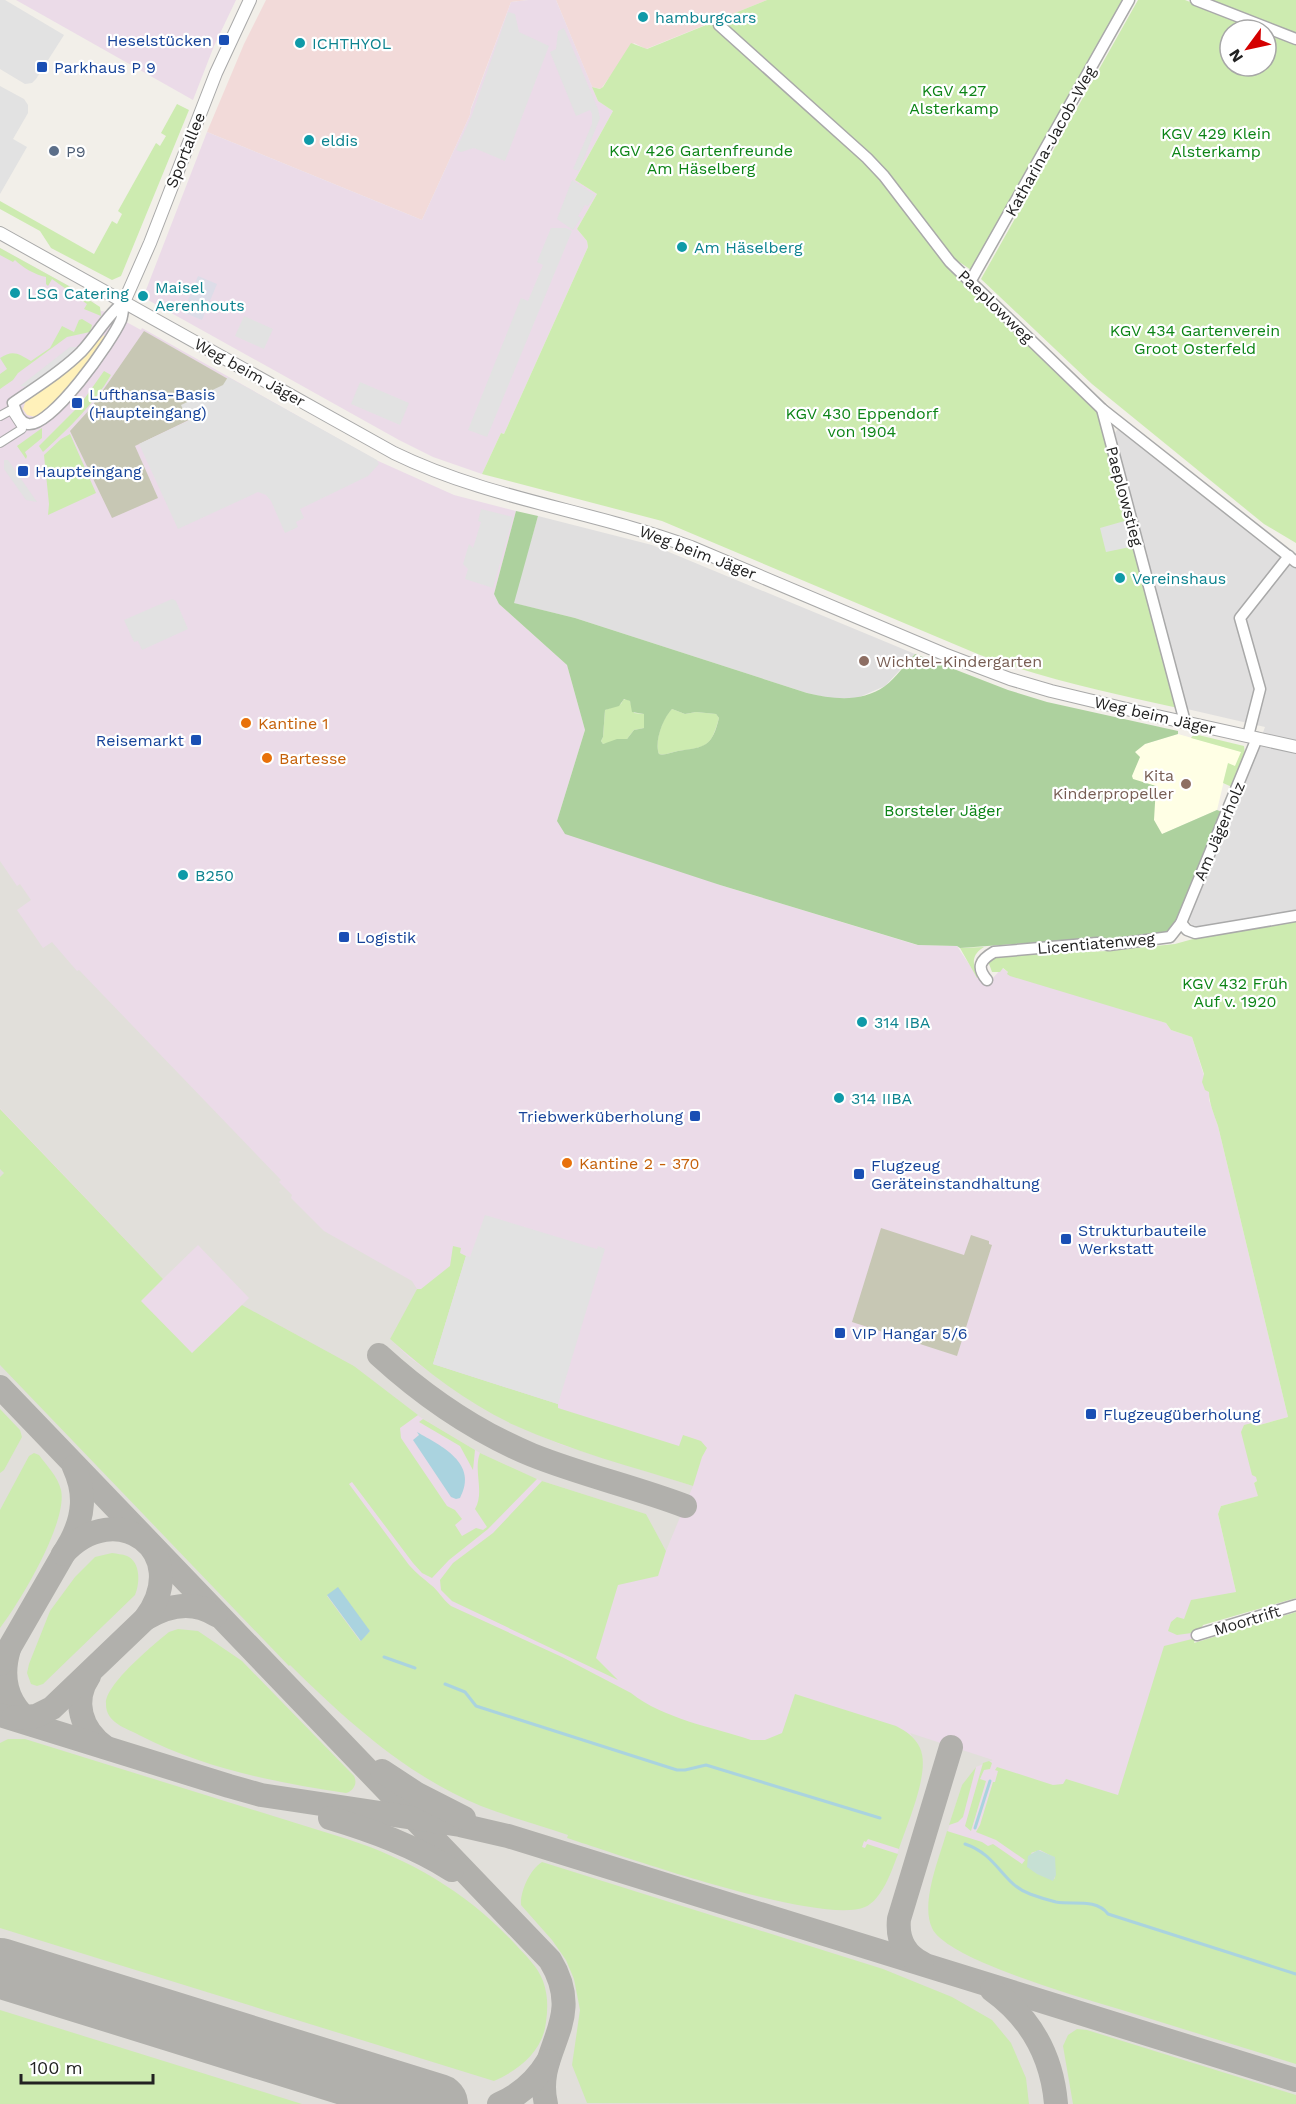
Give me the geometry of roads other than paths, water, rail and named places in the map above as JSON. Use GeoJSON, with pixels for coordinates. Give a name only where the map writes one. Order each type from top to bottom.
{"type":"FeatureCollection","features":[{"type":"Feature","properties":{"kind":"street","name":"Sportallee"},"geometry":{"type":"LineString","coordinates":[[124,302],[216,73],[250,0]]}},
{"type":"Feature","properties":{"kind":"street","name":"Katharina-Jacob-Weg"},"geometry":{"type":"LineString","coordinates":[[970,282],[1129,0]]}},
{"type":"Feature","properties":{"kind":"street"},"geometry":{"type":"LineString","coordinates":[[1196,0],[1296,39]]}},
{"type":"Feature","properties":{"kind":"street","name":"Paeplowweg"},"geometry":{"type":"LineString","coordinates":[[719,25],[867,158],[884,176],[950,262],[1102,409],[1292,559]]}},
{"type":"Feature","properties":{"kind":"street","name":"Weg beim Jäger"},"geometry":{"type":"LineString","coordinates":[[0,233],[423,467],[481,488],[657,534],[944,654],[1010,679],[1051,691],[1296,747]]}},
{"type":"Feature","properties":{"kind":"street"},"geometry":{"type":"LineString","coordinates":[[124,302],[122,317],[114,332],[70,393],[41,422],[28,424],[21,420],[13,402],[73,360],[93,339],[116,308],[124,302]]}},
{"type":"Feature","properties":{"kind":"street","name":"Paeplowstieg"},"geometry":{"type":"LineString","coordinates":[[1102,409],[1185,722]]}},
{"type":"Feature","properties":{"kind":"street"},"geometry":{"type":"LineString","coordinates":[[0,416],[11,410],[22,427],[0,443]]}},
{"type":"Feature","properties":{"kind":"street","name":"Am Jägerholz"},"geometry":{"type":"LineString","coordinates":[[1181,923],[1253,737],[1260,689],[1240,618],[1292,559]]}},
{"type":"Feature","properties":{"kind":"street"},"geometry":{"type":"LineString","coordinates":[[1181,923],[1187,930],[1195,933],[1296,916]]}},
{"type":"Feature","properties":{"kind":"street","name":"Licentiatenweg"},"geometry":{"type":"LineString","coordinates":[[987,980],[980,969],[980,963],[982,959],[994,952],[1097,943],[1109,945],[1170,937],[1181,923]]}},
{"type":"Feature","properties":{"kind":"street","name":"Moortrift"},"geometry":{"type":"LineString","coordinates":[[1197,1635],[1296,1605]]}},
{"type":"Feature","properties":{"kind":"water"},"geometry":{"type":"Polygon","coordinates":[[[417,1432],[437,1443],[455,1457],[461,1465],[465,1475],[465,1486],[460,1498],[451,1497],[413,1440],[419,1435],[417,1432]]]}},
{"type":"Feature","properties":{"kind":"water"},"geometry":{"type":"Polygon","coordinates":[[[338,1587],[370,1631],[361,1641],[327,1595],[338,1587]]]}},
{"type":"Feature","properties":{"kind":"waterway"},"geometry":{"type":"LineString","coordinates":[[384,1657],[415,1668]]}},
{"type":"Feature","properties":{"kind":"waterway"},"geometry":{"type":"LineString","coordinates":[[445,1684],[465,1692],[476,1706],[677,1770],[706,1765],[880,1818]]}},
{"type":"Feature","properties":{"kind":"waterway"},"geometry":{"type":"LineString","coordinates":[[975,1828],[990,1781]]}},
{"type":"Feature","properties":{"kind":"waterway"},"geometry":{"type":"LineString","coordinates":[[965,1844],[985,1855],[1013,1884],[1030,1894],[1056,1902],[1091,1904],[1108,1914],[1296,1974]]}},
{"type":"Feature","properties":{"kind":"place","name":"hamburgcars"},"geometry":{"type":"Point","coordinates":[643,17]}},
{"type":"Feature","properties":{"kind":"place","name":"Heselstücken"},"geometry":{"type":"Point","coordinates":[224,40]}},
{"type":"Feature","properties":{"kind":"place","name":"ICHTHYOL"},"geometry":{"type":"Point","coordinates":[300,43]}},
{"type":"Feature","properties":{"kind":"place","name":"Parkhaus P 9"},"geometry":{"type":"Point","coordinates":[42,67]}},
{"type":"Feature","properties":{"kind":"place","name":"eldis"},"geometry":{"type":"Point","coordinates":[309,140]}},
{"type":"Feature","properties":{"kind":"place","name":"P9"},"geometry":{"type":"Point","coordinates":[54,151]}},
{"type":"Feature","properties":{"kind":"place","name":"Am Häselberg"},"geometry":{"type":"Point","coordinates":[682,247]}},
{"type":"Feature","properties":{"kind":"place","name":"LSG Catering"},"geometry":{"type":"Point","coordinates":[15,293]}},
{"type":"Feature","properties":{"kind":"place","name":"Maisel Aerenhouts"},"geometry":{"type":"Point","coordinates":[143,296]}},
{"type":"Feature","properties":{"kind":"place","name":"Lufthansa-Basis (Haupteingang)"},"geometry":{"type":"Point","coordinates":[77,403]}},
{"type":"Feature","properties":{"kind":"place","name":"Haupteingang"},"geometry":{"type":"Point","coordinates":[23,471]}},
{"type":"Feature","properties":{"kind":"place","name":"Vereinshaus"},"geometry":{"type":"Point","coordinates":[1120,578]}},
{"type":"Feature","properties":{"kind":"place","name":"Wichtel-Kindergarten"},"geometry":{"type":"Point","coordinates":[864,661]}},
{"type":"Feature","properties":{"kind":"place","name":"Kantine 1"},"geometry":{"type":"Point","coordinates":[246,723]}},
{"type":"Feature","properties":{"kind":"place","name":"Reisemarkt"},"geometry":{"type":"Point","coordinates":[196,740]}},
{"type":"Feature","properties":{"kind":"place","name":"Bartesse"},"geometry":{"type":"Point","coordinates":[267,758]}},
{"type":"Feature","properties":{"kind":"place","name":"Kita Kinderpropeller"},"geometry":{"type":"Point","coordinates":[1186,784]}},
{"type":"Feature","properties":{"kind":"place","name":"B250"},"geometry":{"type":"Point","coordinates":[183,875]}},
{"type":"Feature","properties":{"kind":"place","name":"Logistik"},"geometry":{"type":"Point","coordinates":[344,937]}},
{"type":"Feature","properties":{"kind":"place","name":"314 IBA"},"geometry":{"type":"Point","coordinates":[862,1022]}},
{"type":"Feature","properties":{"kind":"place","name":"314 IIBA"},"geometry":{"type":"Point","coordinates":[839,1098]}},
{"type":"Feature","properties":{"kind":"place","name":"Triebwerküberholung"},"geometry":{"type":"Point","coordinates":[695,1116]}},
{"type":"Feature","properties":{"kind":"place","name":"Kantine 2 - 370"},"geometry":{"type":"Point","coordinates":[567,1163]}},
{"type":"Feature","properties":{"kind":"place","name":"Flugzeug Geräteinstandhaltung"},"geometry":{"type":"Point","coordinates":[859,1174]}},
{"type":"Feature","properties":{"kind":"place","name":"Strukturbauteile Werkstatt"},"geometry":{"type":"Point","coordinates":[1066,1239]}},
{"type":"Feature","properties":{"kind":"place","name":"VIP Hangar 5/6"},"geometry":{"type":"Point","coordinates":[840,1333]}},
{"type":"Feature","properties":{"kind":"place","name":"Flugzeugüberholung"},"geometry":{"type":"Point","coordinates":[1091,1414]}},
{"type":"Feature","properties":{"kind":"park label","name":"KGV 427 Alsterkamp"},"geometry":{"type":"Point","coordinates":[954,99]}},
{"type":"Feature","properties":{"kind":"park label","name":"KGV 429 Klein Alsterkamp"},"geometry":{"type":"Point","coordinates":[1216,142]}},
{"type":"Feature","properties":{"kind":"park label","name":"KGV 426 Gartenfreunde Am Häselberg"},"geometry":{"type":"Point","coordinates":[701,159]}},
{"type":"Feature","properties":{"kind":"park label","name":"KGV 434 Gartenverein Groot Osterfeld"},"geometry":{"type":"Point","coordinates":[1195,339]}},
{"type":"Feature","properties":{"kind":"park label","name":"KGV 430 Eppendorf von 1904"},"geometry":{"type":"Point","coordinates":[862,422]}},
{"type":"Feature","properties":{"kind":"park label","name":"Borsteler Jäger"},"geometry":{"type":"Point","coordinates":[943,810]}},
{"type":"Feature","properties":{"kind":"park label","name":"KGV 432 Früh Auf v. 1920"},"geometry":{"type":"Point","coordinates":[1235,992]}}]}
